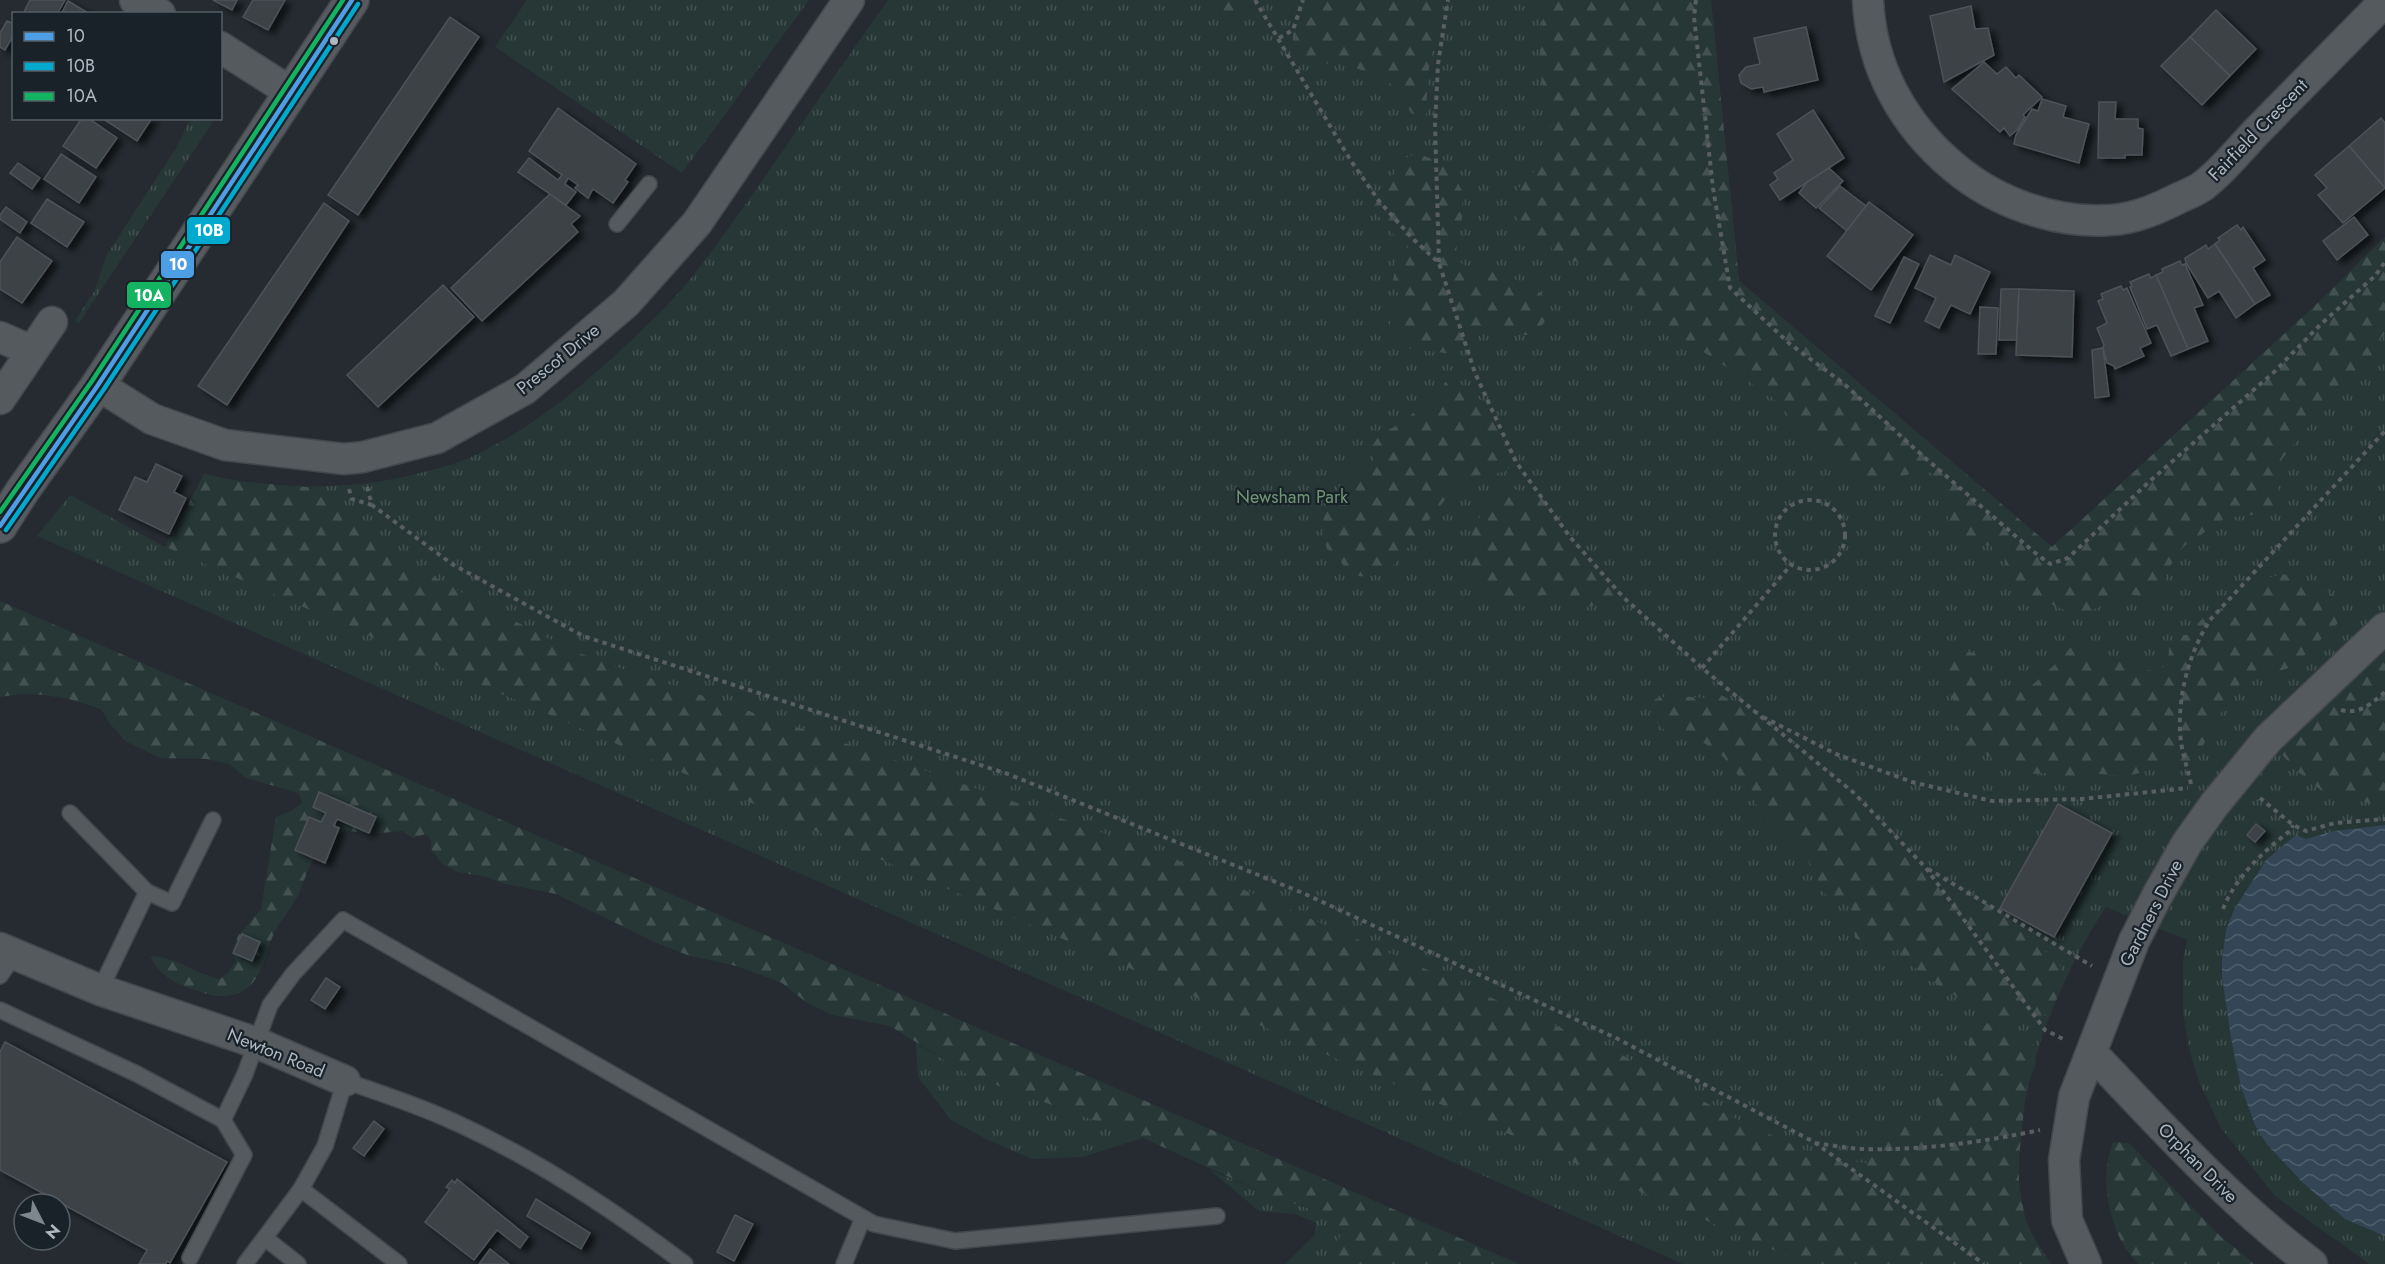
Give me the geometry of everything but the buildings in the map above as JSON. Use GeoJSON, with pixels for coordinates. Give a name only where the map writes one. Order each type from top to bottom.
{"type":"FeatureCollection","features":[{"type":"Feature","properties":{"kind":"main road"},"geometry":{"type":"LineString","coordinates":[[0,526],[98,385],[352,0]]}},
{"type":"Feature","properties":{"kind":"street"},"geometry":{"type":"LineString","coordinates":[[135,0],[156,12]]}},
{"type":"Feature","properties":{"kind":"street","name":"Prescot Drive"},"geometry":{"type":"LineString","coordinates":[[98,385],[152,419],[225,445],[344,459],[363,457],[437,438],[525,389],[626,303],[697,223],[849,0]]}},
{"type":"Feature","properties":{"kind":"street","name":"Fairfield Crescent"},"geometry":{"type":"LineString","coordinates":[[1868,0],[1872,37],[1888,85],[1914,127],[1941,156],[1964,176],[2020,205],[2070,218],[2112,220],[2156,210],[2203,186],[2385,1]]}},
{"type":"Feature","properties":{"kind":"street"},"geometry":{"type":"LineString","coordinates":[[222,48],[292,93]]}},
{"type":"Feature","properties":{"kind":"street"},"geometry":{"type":"LineString","coordinates":[[0,399],[52,322]]}},
{"type":"Feature","properties":{"kind":"street"},"geometry":{"type":"LineString","coordinates":[[0,337],[32,351]]}},
{"type":"Feature","properties":{"kind":"street","name":"Gardners Drive"},"geometry":{"type":"LineString","coordinates":[[2086,1264],[2067,1220],[2064,1160],[2068,1124],[2074,1097],[2134,941],[2187,843],[2214,805],[2268,739],[2385,628]]}},
{"type":"Feature","properties":{"kind":"street","name":"Newton Road"},"geometry":{"type":"LineString","coordinates":[[5,960],[257,1043],[345,1081]]}},
{"type":"Feature","properties":{"kind":"street","name":"Orphan Drive"},"geometry":{"type":"LineString","coordinates":[[2092,1053],[2196,1162],[2270,1232],[2312,1264]]}},
{"type":"Feature","properties":{"kind":"lane"},"geometry":{"type":"LineString","coordinates":[[616,224],[649,184]]}},
{"type":"Feature","properties":{"kind":"lane"},"geometry":{"type":"LineString","coordinates":[[70,813],[147,892],[172,903],[213,820]]}},
{"type":"Feature","properties":{"kind":"lane"},"geometry":{"type":"LineString","coordinates":[[100,990],[147,892]]}},
{"type":"Feature","properties":{"kind":"lane"},"geometry":{"type":"LineString","coordinates":[[223,1120],[257,1043],[270,1005],[293,974],[343,920],[874,1224],[955,1241],[1216,1216]]}},
{"type":"Feature","properties":{"kind":"lane"},"geometry":{"type":"LineString","coordinates":[[0,1010],[137,1074],[223,1120],[244,1155],[190,1258]]}},
{"type":"Feature","properties":{"kind":"lane"},"geometry":{"type":"LineString","coordinates":[[245,1264],[301,1189],[325,1146],[345,1081]]}},
{"type":"Feature","properties":{"kind":"lane","name":"Newton Road"},"geometry":{"type":"LineString","coordinates":[[345,1081],[452,1121],[547,1169],[635,1227],[685,1264]]}},
{"type":"Feature","properties":{"kind":"lane"},"geometry":{"type":"LineString","coordinates":[[301,1189],[399,1264]]}},
{"type":"Feature","properties":{"kind":"lane"},"geometry":{"type":"LineString","coordinates":[[844,1264],[863,1218]]}},
{"type":"Feature","properties":{"kind":"lane"},"geometry":{"type":"LineString","coordinates":[[266,1238],[298,1264]]}},
{"type":"Feature","properties":{"kind":"path"},"geometry":{"type":"LineString","coordinates":[[1255,0],[1351,161],[1379,201],[1412,238],[1439,263]]}},
{"type":"Feature","properties":{"kind":"path"},"geometry":{"type":"LineString","coordinates":[[1279,38],[1293,30],[1303,0]]}},
{"type":"Feature","properties":{"kind":"path"},"geometry":{"type":"LineString","coordinates":[[1448,0],[1438,64],[1435,125],[1439,263],[1475,373],[1516,462],[1570,537],[1623,597],[1756,714],[1854,793],[1926,868],[2045,1030],[2092,1053]]}},
{"type":"Feature","properties":{"kind":"path"},"geometry":{"type":"LineString","coordinates":[[1696,0],[1694,17],[1713,188],[1730,288],[1790,344],[1843,383],[1916,450],[2050,564],[2068,558],[2150,481],[2273,374],[2322,323],[2375,276],[2385,262]]}},
{"type":"Feature","properties":{"kind":"path"},"geometry":{"type":"LineString","coordinates":[[1756,714],[1836,754],[1912,782],[1992,801],[2082,800],[2192,788],[2181,742],[2181,711],[2187,672],[2199,636],[2216,613],[2385,431]]}},
{"type":"Feature","properties":{"kind":"path"},"geometry":{"type":"LineString","coordinates":[[363,457],[372,505],[452,564],[583,636],[1008,774],[1303,893],[1618,1039],[1814,1143],[1984,1264]]}},
{"type":"Feature","properties":{"kind":"path"},"geometry":{"type":"LineString","coordinates":[[1813,499],[1825,502],[1835,509],[1842,519],[1845,541],[1841,552],[1834,561],[1814,571],[1802,570],[1791,565],[1776,548],[1774,536],[1776,524],[1790,505],[1801,500],[1813,499]]}},
{"type":"Feature","properties":{"kind":"path"},"geometry":{"type":"LineString","coordinates":[[1702,668],[1791,565]]}},
{"type":"Feature","properties":{"kind":"path"},"geometry":{"type":"LineString","coordinates":[[2236,778],[2293,825],[2306,831],[2335,824],[2385,819]]}},
{"type":"Feature","properties":{"kind":"path"},"geometry":{"type":"LineString","coordinates":[[2223,909],[2234,886],[2246,871],[2261,854],[2291,830],[2293,825]]}},
{"type":"Feature","properties":{"kind":"path"},"geometry":{"type":"LineString","coordinates":[[1926,868],[2118,981]]}},
{"type":"Feature","properties":{"kind":"path"},"geometry":{"type":"LineString","coordinates":[[1814,1143],[1860,1149],[1908,1147],[2010,1135],[2068,1124]]}},
{"type":"Feature","properties":{"kind":"green space"},"geometry":{"type":"Polygon","coordinates":[[[527,0],[809,0],[682,173],[495,47],[527,0]]]}},
{"type":"Feature","properties":{"kind":"green space","name":"Newsham Park"},"geometry":{"type":"Polygon","coordinates":[[[888,0],[1711,0],[1739,281],[2052,547],[2321,300],[2385,237],[2385,1264],[2369,1264],[2275,1196],[2221,1128],[2200,1084],[2190,1053],[2183,1013],[2183,961],[2187,940],[2106,907],[2086,939],[2050,1016],[2025,1100],[2019,1142],[2019,1182],[2028,1226],[2051,1264],[1683,1264],[37,536],[70,495],[165,547],[204,474],[231,480],[286,486],[369,483],[459,462],[482,452],[525,427],[603,366],[683,288],[736,218],[888,0]]]}},
{"type":"Feature","properties":{"kind":"green space"},"geometry":{"type":"Polygon","coordinates":[[[1194,0],[1253,0],[1239,14],[1215,17],[1194,0]]]}},
{"type":"Feature","properties":{"kind":"green space"},"geometry":{"type":"Polygon","coordinates":[[[1303,0],[1440,0],[1430,59],[1426,119],[1411,113],[1398,89],[1379,76],[1335,61],[1316,67],[1305,60],[1294,46],[1293,38],[1303,0]]]}},
{"type":"Feature","properties":{"kind":"green space"},"geometry":{"type":"Polygon","coordinates":[[[1548,0],[1711,0],[1739,281],[2052,547],[2321,300],[2385,237],[2385,333],[2380,339],[2371,365],[2321,411],[2282,459],[2278,481],[2279,500],[2268,513],[2225,518],[2183,547],[2166,572],[2162,595],[2153,599],[2123,593],[2107,599],[2098,608],[2077,615],[2048,603],[2030,605],[2013,584],[2005,557],[1991,546],[1970,541],[1948,525],[1948,490],[1934,475],[1922,469],[1896,479],[1856,479],[1828,458],[1772,397],[1649,316],[1590,262],[1571,261],[1552,250],[1548,235],[1536,238],[1519,223],[1514,214],[1516,194],[1520,186],[1548,154],[1550,146],[1550,122],[1540,63],[1540,40],[1548,0]]]}},
{"type":"Feature","properties":{"kind":"green space"},"geometry":{"type":"Polygon","coordinates":[[[190,120],[214,120],[79,323],[75,321],[95,290],[106,256],[176,148],[190,120]]]}},
{"type":"Feature","properties":{"kind":"green space"},"geometry":{"type":"Polygon","coordinates":[[[1417,153],[1449,166],[1462,191],[1462,218],[1455,257],[1468,269],[1484,269],[1535,286],[1550,306],[1544,323],[1532,335],[1519,335],[1488,324],[1479,334],[1476,343],[1452,354],[1408,348],[1390,327],[1390,315],[1401,313],[1402,297],[1392,286],[1397,259],[1408,247],[1405,240],[1386,227],[1374,206],[1403,159],[1417,153]]]}},
{"type":"Feature","properties":{"kind":"green space"},"geometry":{"type":"Polygon","coordinates":[[[1453,379],[1490,405],[1516,462],[1504,472],[1462,478],[1389,571],[1367,576],[1353,575],[1343,566],[1340,558],[1327,549],[1322,533],[1324,513],[1341,505],[1351,472],[1374,462],[1372,446],[1380,435],[1406,420],[1418,408],[1436,402],[1444,393],[1444,383],[1453,379]]]}},
{"type":"Feature","properties":{"kind":"green space"},"geometry":{"type":"Polygon","coordinates":[[[204,474],[234,481],[318,488],[342,510],[423,571],[537,633],[593,659],[898,761],[1160,853],[1620,1054],[1726,1114],[1823,1159],[1867,1163],[1870,1140],[1906,1126],[1930,1126],[1941,1112],[1934,1097],[1934,1079],[1968,1055],[1970,1032],[1986,1023],[2031,1036],[2036,1063],[2026,1091],[2019,1157],[2019,1186],[2026,1223],[2049,1264],[1806,1264],[166,547],[204,474]]]}},
{"type":"Feature","properties":{"kind":"green space"},"geometry":{"type":"Polygon","coordinates":[[[1503,486],[1541,497],[1623,597],[1587,607],[1545,595],[1502,602],[1481,592],[1466,550],[1485,508],[1503,486]]]}},
{"type":"Feature","properties":{"kind":"green space"},"geometry":{"type":"Polygon","coordinates":[[[2283,574],[2339,598],[2337,624],[2292,667],[2271,673],[2250,672],[2231,695],[2195,760],[2136,774],[2119,776],[2092,773],[2076,785],[2069,783],[2062,771],[2031,774],[2016,772],[2002,766],[1984,753],[1969,749],[1956,734],[1955,705],[1942,680],[1944,663],[1965,651],[1978,654],[1989,679],[2008,688],[2028,689],[2070,648],[2087,645],[2106,659],[2130,658],[2143,668],[2155,672],[2168,664],[2169,648],[2175,635],[2187,635],[2203,618],[2238,599],[2259,580],[2283,574]]]}},
{"type":"Feature","properties":{"kind":"green space"},"geometry":{"type":"Polygon","coordinates":[[[0,601],[1519,1264],[1335,1264],[1341,1230],[1321,1213],[1264,1193],[1143,1138],[969,1075],[890,1026],[833,1015],[807,1003],[782,983],[736,966],[687,955],[659,944],[556,894],[458,872],[442,864],[431,849],[431,840],[426,834],[413,838],[402,831],[369,834],[344,830],[322,848],[312,862],[298,896],[275,931],[253,983],[240,992],[228,996],[209,994],[180,985],[163,974],[150,956],[168,959],[220,979],[229,972],[236,961],[233,950],[238,936],[261,909],[276,817],[293,810],[302,803],[299,793],[246,778],[229,764],[207,759],[160,758],[127,742],[110,724],[101,709],[69,699],[44,695],[20,694],[0,697],[0,601]]]}},
{"type":"Feature","properties":{"kind":"green space"},"geometry":{"type":"Polygon","coordinates":[[[2366,646],[2385,664],[2385,806],[2327,795],[2296,770],[2268,739],[2366,646]]]}},
{"type":"Feature","properties":{"kind":"green space"},"geometry":{"type":"Polygon","coordinates":[[[1671,695],[1702,698],[1721,695],[1756,714],[1854,793],[1926,868],[1994,908],[2060,966],[2061,987],[2050,1012],[2030,1022],[1985,1014],[1935,983],[1902,958],[1898,946],[1889,941],[1876,946],[1855,938],[1850,905],[1834,900],[1817,888],[1804,851],[1796,842],[1770,823],[1730,764],[1706,744],[1689,737],[1667,733],[1650,714],[1655,699],[1671,695]]]}},
{"type":"Feature","properties":{"kind":"green space"},"geometry":{"type":"Polygon","coordinates":[[[916,1043],[969,1075],[1143,1138],[1082,1157],[1032,1159],[986,1139],[951,1120],[918,1077],[916,1043]]]}},
{"type":"Feature","properties":{"kind":"green space"},"geometry":{"type":"Polygon","coordinates":[[[2113,1142],[2129,1143],[2220,1236],[2255,1264],[2138,1264],[2118,1234],[2107,1195],[2107,1168],[2113,1142]]]}},
{"type":"Feature","properties":{"kind":"green space"},"geometry":{"type":"Polygon","coordinates":[[[1210,1170],[1264,1193],[1321,1213],[1341,1230],[1335,1264],[1285,1264],[1314,1236],[1316,1223],[1295,1214],[1259,1211],[1210,1170]]]}},
{"type":"Feature","properties":{"kind":"water"},"geometry":{"type":"Polygon","coordinates":[[[2385,825],[2385,1236],[2345,1219],[2303,1183],[2266,1143],[2255,1125],[2241,1087],[2231,1038],[2222,976],[2222,960],[2226,930],[2235,908],[2266,860],[2296,835],[2306,839],[2334,831],[2385,825]]]}},
{"type":"Feature","properties":{"kind":"transit line","name":"10A"},"geometry":{"type":"LineString","coordinates":[[0,512],[92,381],[343,0]]}},
{"type":"Feature","properties":{"kind":"transit line","name":"10"},"geometry":{"type":"LineString","coordinates":[[0,526],[98,385],[352,0]]}},
{"type":"Feature","properties":{"kind":"transit line","name":"10B"},"geometry":{"type":"LineString","coordinates":[[6,530],[104,389],[358,4]]}}]}
